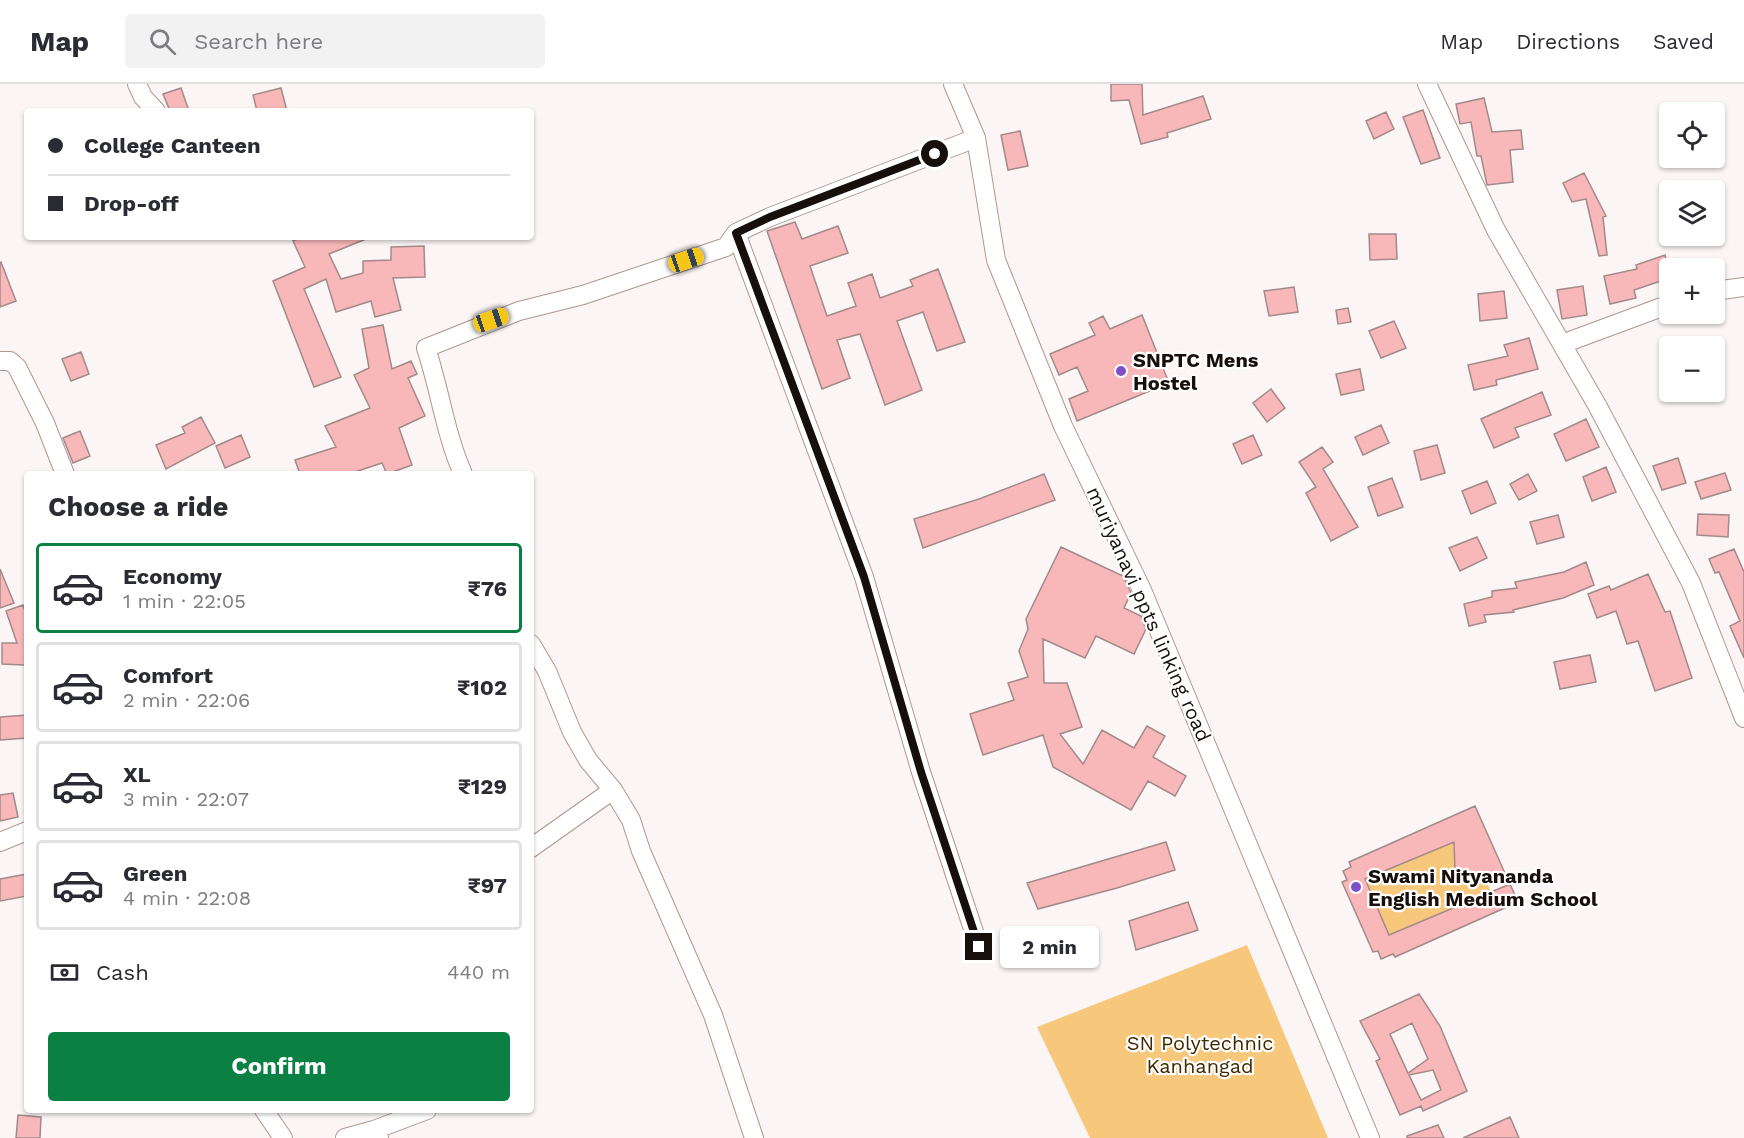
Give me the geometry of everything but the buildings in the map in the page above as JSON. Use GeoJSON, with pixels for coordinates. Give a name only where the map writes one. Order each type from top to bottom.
{"type":"FeatureCollection","features":[{"type":"Feature","properties":{"kind":"street"},"geometry":{"type":"LineString","coordinates":[[137,84],[143,97],[153,108]]}},
{"type":"Feature","properties":{"kind":"street","name":"muriyanavi ppts linking road"},"geometry":{"type":"LineString","coordinates":[[953,84],[976,138],[996,260],[1063,426],[1142,590],[1370,1138]]}},
{"type":"Feature","properties":{"kind":"street"},"geometry":{"type":"LineString","coordinates":[[1427,84],[1496,230],[1598,405],[1691,583],[1744,718]]}},
{"type":"Feature","properties":{"kind":"street"},"geometry":{"type":"LineString","coordinates":[[462,471],[450,446],[438,382],[426,348],[519,311],[583,295],[726,247],[736,233],[770,217],[976,138]]}},
{"type":"Feature","properties":{"kind":"street"},"geometry":{"type":"LineString","coordinates":[[736,233],[864,577],[921,772],[979,947]]}},
{"type":"Feature","properties":{"kind":"street"},"geometry":{"type":"LineString","coordinates":[[1725,290],[1744,287]]}},
{"type":"Feature","properties":{"kind":"street"},"geometry":{"type":"LineString","coordinates":[[1562,344],[1659,308]]}},
{"type":"Feature","properties":{"kind":"street"},"geometry":{"type":"LineString","coordinates":[[0,361],[10,361],[17,367],[45,423],[64,471]]}},
{"type":"Feature","properties":{"kind":"street"},"geometry":{"type":"LineString","coordinates":[[534,649],[547,671],[572,732],[588,760],[613,790],[631,820],[641,851],[713,1015],[754,1138]]}},
{"type":"Feature","properties":{"kind":"street"},"geometry":{"type":"LineString","coordinates":[[534,846],[613,790]]}},
{"type":"Feature","properties":{"kind":"street"},"geometry":{"type":"LineString","coordinates":[[0,842],[24,832]]}},
{"type":"Feature","properties":{"kind":"street"},"geometry":{"type":"LineString","coordinates":[[266,1113],[283,1138]]}},
{"type":"Feature","properties":{"kind":"street"},"geometry":{"type":"LineString","coordinates":[[345,1138],[376,1134],[421,1113]]}},
{"type":"Feature","properties":{"kind":"green space"},"geometry":{"type":"Polygon","coordinates":[[[1465,837],[1455,859],[1455,871],[1472,876],[1483,872],[1491,892],[1389,935],[1365,879],[1465,837]]]}},
{"type":"Feature","properties":{"kind":"green space","name":"SN Polytechnic Kanhangad"},"geometry":{"type":"Polygon","coordinates":[[[1247,945],[1328,1138],[1090,1138],[1037,1027],[1247,945]]]}},
{"type":"Feature","properties":{"kind":"place","name":"SNPTC Mens Hostel"},"geometry":{"type":"Point","coordinates":[1121,371]}},
{"type":"Feature","properties":{"kind":"place","name":"Swami Nityananda English Medium School"},"geometry":{"type":"Point","coordinates":[1356,887]}},
{"type":"Feature","properties":{"kind":"route"},"geometry":{"type":"LineString","coordinates":[[935,154],[770,217],[736,233],[864,577],[921,772],[979,947]]}}]}
